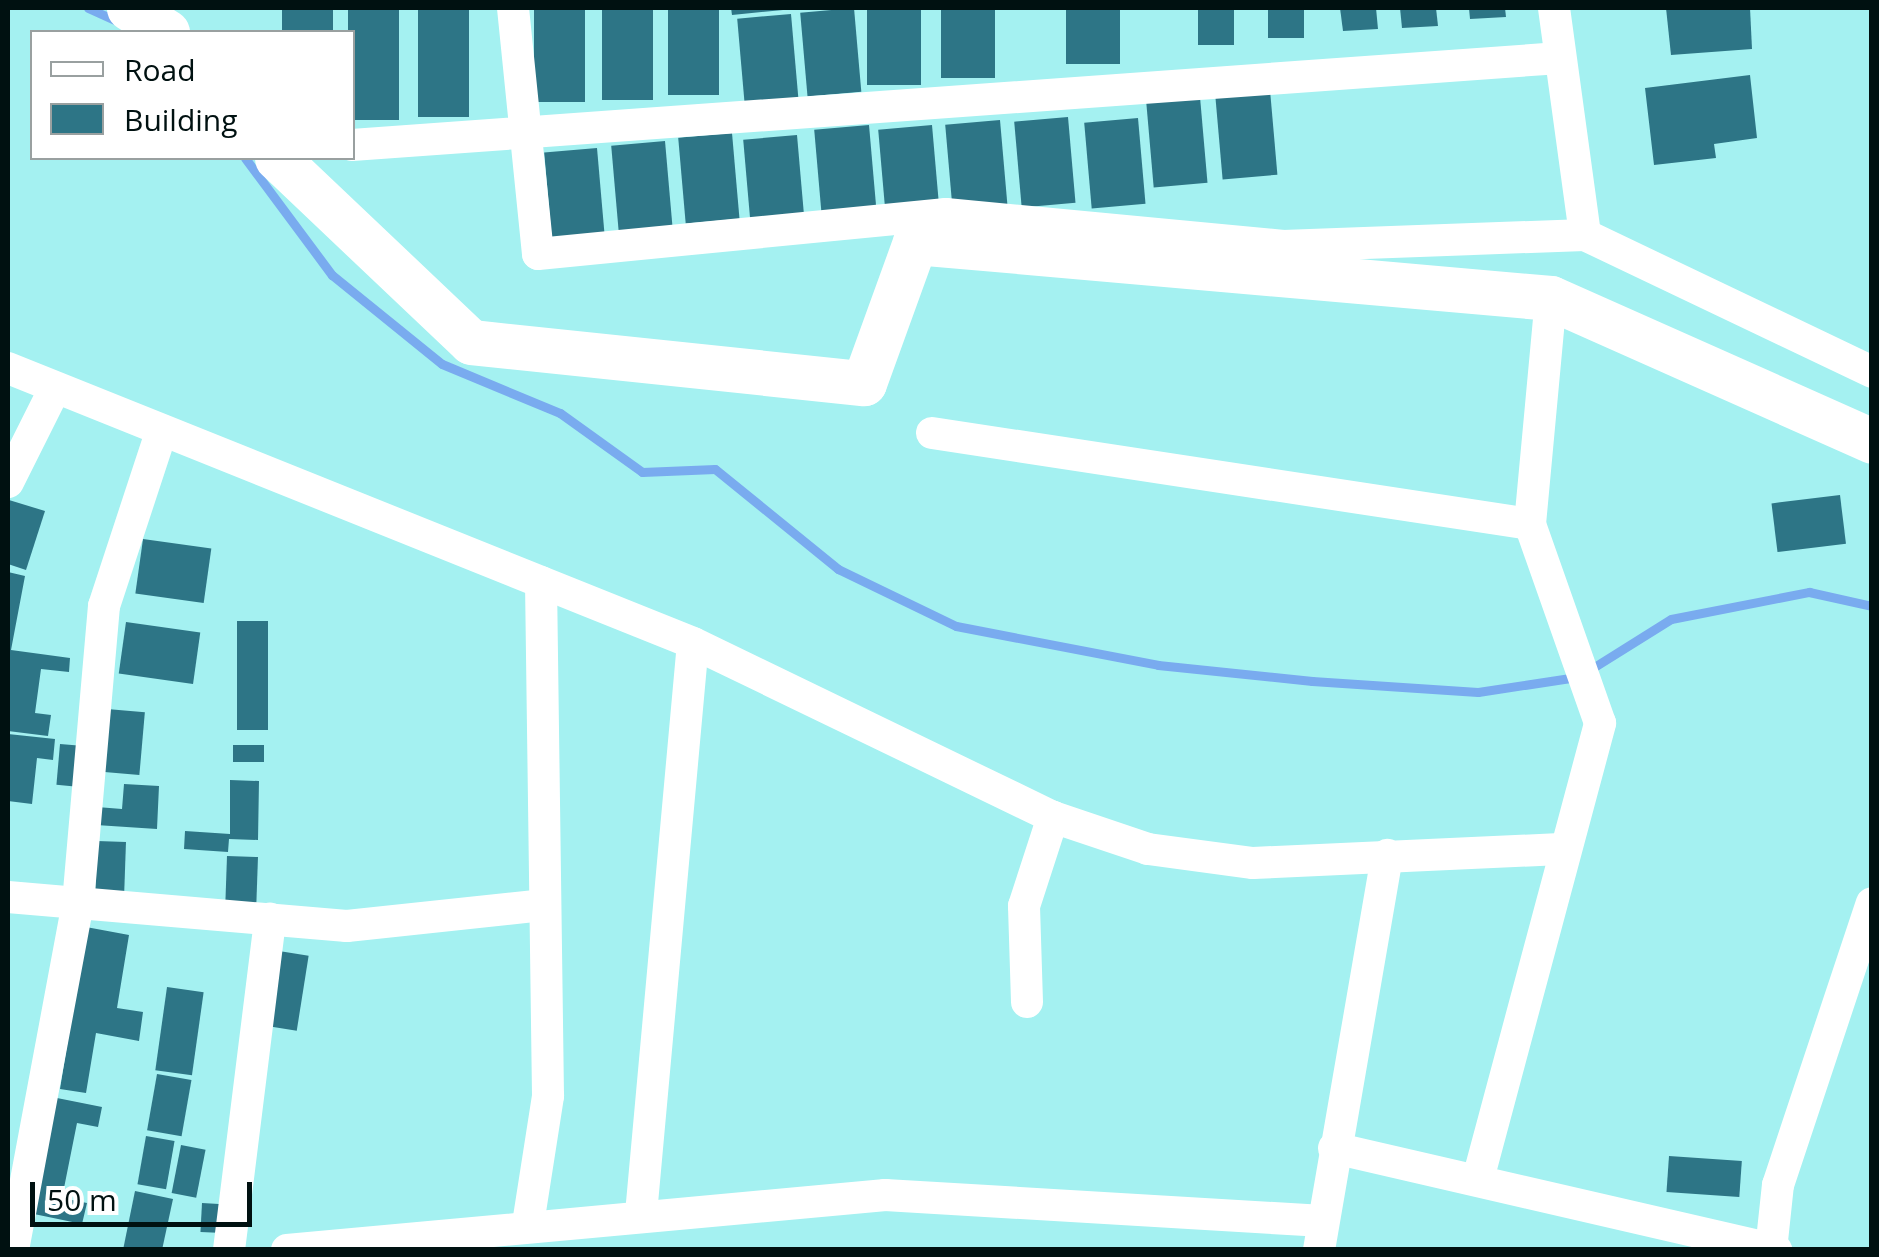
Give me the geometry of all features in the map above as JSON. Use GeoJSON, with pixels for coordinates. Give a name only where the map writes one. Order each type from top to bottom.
{"type":"FeatureCollection","features":[{"type":"Feature","properties":{"kind":"street"},"geometry":{"type":"LineString","coordinates":[[129,8],[165,30]]}},
{"type":"Feature","properties":{"kind":"street"},"geometry":{"type":"LineString","coordinates":[[512,8],[533,247],[546,255],[946,214],[1284,246],[1585,235],[1872,372]]}},
{"type":"Feature","properties":{"kind":"street"},"geometry":{"type":"LineString","coordinates":[[1554,8],[1585,235]]}},
{"type":"Feature","properties":{"kind":"street"},"geometry":{"type":"LineString","coordinates":[[355,145],[1560,58]]}},
{"type":"Feature","properties":{"kind":"street"},"geometry":{"type":"LineString","coordinates":[[279,160],[471,342],[701,371],[864,383],[915,242],[1551,298],[1872,441]]}},
{"type":"Feature","properties":{"kind":"street"},"geometry":{"type":"LineString","coordinates":[[1478,1179],[1600,705],[1572,649],[1530,524],[1551,298]]}},
{"type":"Feature","properties":{"kind":"street"},"geometry":{"type":"LineString","coordinates":[[8,368],[693,642],[1053,817],[1148,849],[1254,863],[1566,849]]}},
{"type":"Feature","properties":{"kind":"street"},"geometry":{"type":"LineString","coordinates":[[8,482],[56,388]]}},
{"type":"Feature","properties":{"kind":"street"},"geometry":{"type":"LineString","coordinates":[[13,1250],[78,903],[104,606],[162,430]]}},
{"type":"Feature","properties":{"kind":"street"},"geometry":{"type":"LineString","coordinates":[[932,434],[1530,524]]}},
{"type":"Feature","properties":{"kind":"street"},"geometry":{"type":"LineString","coordinates":[[528,1224],[548,1096],[541,582]]}},
{"type":"Feature","properties":{"kind":"street"},"geometry":{"type":"LineString","coordinates":[[641,1214],[693,642]]}},
{"type":"Feature","properties":{"kind":"street"},"geometry":{"type":"LineString","coordinates":[[1027,1002],[1024,906],[1053,817]]}},
{"type":"Feature","properties":{"kind":"street"},"geometry":{"type":"LineString","coordinates":[[287,1250],[528,1224],[885,1195],[1321,1235],[1387,855]]}},
{"type":"Feature","properties":{"kind":"street"},"geometry":{"type":"LineString","coordinates":[[8,897],[348,926],[545,906]]}},
{"type":"Feature","properties":{"kind":"street"},"geometry":{"type":"LineString","coordinates":[[1334,1148],[1773,1249],[1778,1185],[1872,903]]}},
{"type":"Feature","properties":{"kind":"street"},"geometry":{"type":"LineString","coordinates":[[230,1250],[270,920]]}},
{"type":"Feature","properties":{"kind":"building"},"geometry":{"type":"Polygon","coordinates":[[[282,8],[333,8],[333,30],[282,30],[282,8]]]}},
{"type":"Feature","properties":{"kind":"building"},"geometry":{"type":"Polygon","coordinates":[[[348,8],[399,8],[399,120],[355,120],[355,30],[348,30],[348,8]]]}},
{"type":"Feature","properties":{"kind":"building"},"geometry":{"type":"Polygon","coordinates":[[[418,8],[469,8],[469,117],[418,117],[418,8]]]}},
{"type":"Feature","properties":{"kind":"building"},"geometry":{"type":"Polygon","coordinates":[[[534,8],[585,8],[585,102],[534,102],[534,8]]]}},
{"type":"Feature","properties":{"kind":"building"},"geometry":{"type":"Polygon","coordinates":[[[602,8],[653,8],[653,100],[602,100],[602,8]]]}},
{"type":"Feature","properties":{"kind":"building"},"geometry":{"type":"Polygon","coordinates":[[[668,8],[719,8],[719,95],[668,95],[668,8]]]}},
{"type":"Feature","properties":{"kind":"building"},"geometry":{"type":"Polygon","coordinates":[[[731,8],[783,8],[783,10],[732,15],[731,8]]]}},
{"type":"Feature","properties":{"kind":"building"},"geometry":{"type":"Polygon","coordinates":[[[854,8],[861,92],[808,96],[800,13],[854,8]]]}},
{"type":"Feature","properties":{"kind":"building"},"geometry":{"type":"Polygon","coordinates":[[[867,8],[921,8],[921,85],[867,85],[867,8]]]}},
{"type":"Feature","properties":{"kind":"building"},"geometry":{"type":"Polygon","coordinates":[[[941,8],[995,8],[995,78],[941,78],[941,8]]]}},
{"type":"Feature","properties":{"kind":"building"},"geometry":{"type":"Polygon","coordinates":[[[1066,8],[1120,8],[1120,64],[1066,64],[1066,8]]]}},
{"type":"Feature","properties":{"kind":"building"},"geometry":{"type":"Polygon","coordinates":[[[1198,8],[1234,8],[1234,45],[1198,45],[1198,8]]]}},
{"type":"Feature","properties":{"kind":"building"},"geometry":{"type":"Polygon","coordinates":[[[1268,8],[1304,8],[1304,38],[1268,38],[1268,8]]]}},
{"type":"Feature","properties":{"kind":"building"},"geometry":{"type":"Polygon","coordinates":[[[1340,8],[1376,8],[1378,29],[1343,31],[1340,8]]]}},
{"type":"Feature","properties":{"kind":"building"},"geometry":{"type":"Polygon","coordinates":[[[1400,8],[1436,8],[1438,26],[1402,28],[1400,8]]]}},
{"type":"Feature","properties":{"kind":"building"},"geometry":{"type":"Polygon","coordinates":[[[1469,8],[1505,8],[1506,17],[1470,19],[1469,8]]]}},
{"type":"Feature","properties":{"kind":"building"},"geometry":{"type":"Polygon","coordinates":[[[1666,8],[1750,8],[1752,49],[1671,55],[1666,8]]]}},
{"type":"Feature","properties":{"kind":"building"},"geometry":{"type":"Polygon","coordinates":[[[791,14],[798,100],[745,104],[737,19],[791,14]]]}},
{"type":"Feature","properties":{"kind":"building"},"geometry":{"type":"Polygon","coordinates":[[[1750,75],[1757,138],[1714,144],[1716,158],[1654,165],[1645,88],[1750,75]]]}},
{"type":"Feature","properties":{"kind":"building"},"geometry":{"type":"Polygon","coordinates":[[[1270,90],[1277,175],[1223,179],[1215,95],[1270,90]]]}},
{"type":"Feature","properties":{"kind":"building"},"geometry":{"type":"Polygon","coordinates":[[[1200,97],[1207,183],[1154,187],[1146,102],[1200,97]]]}},
{"type":"Feature","properties":{"kind":"building"},"geometry":{"type":"Polygon","coordinates":[[[1068,117],[1075,203],[1022,207],[1014,122],[1068,117]]]}},
{"type":"Feature","properties":{"kind":"building"},"geometry":{"type":"Polygon","coordinates":[[[1138,118],[1145,204],[1092,208],[1084,123],[1138,118]]]}},
{"type":"Feature","properties":{"kind":"building"},"geometry":{"type":"Polygon","coordinates":[[[1000,120],[1007,206],[953,210],[945,125],[1000,120]]]}},
{"type":"Feature","properties":{"kind":"building"},"geometry":{"type":"Polygon","coordinates":[[[869,125],[876,211],[822,215],[814,130],[869,125]]]}},
{"type":"Feature","properties":{"kind":"building"},"geometry":{"type":"Polygon","coordinates":[[[932,125],[939,211],[886,215],[878,130],[932,125]]]}},
{"type":"Feature","properties":{"kind":"building"},"geometry":{"type":"Polygon","coordinates":[[[732,133],[739,219],[686,223],[678,138],[732,133]]]}},
{"type":"Feature","properties":{"kind":"building"},"geometry":{"type":"Polygon","coordinates":[[[797,135],[804,221],[751,225],[743,140],[797,135]]]}},
{"type":"Feature","properties":{"kind":"building"},"geometry":{"type":"Polygon","coordinates":[[[665,141],[672,227],[619,231],[611,146],[665,141]]]}},
{"type":"Feature","properties":{"kind":"building"},"geometry":{"type":"Polygon","coordinates":[[[597,148],[604,234],[552,238],[544,153],[597,148]]]}},
{"type":"Feature","properties":{"kind":"building"},"geometry":{"type":"Polygon","coordinates":[[[1840,495],[1846,544],[1777,552],[1772,503],[1840,495]]]}},
{"type":"Feature","properties":{"kind":"building"},"geometry":{"type":"Polygon","coordinates":[[[9,500],[45,511],[26,570],[8,564],[9,500]]]}},
{"type":"Feature","properties":{"kind":"building"},"geometry":{"type":"Polygon","coordinates":[[[143,539],[211,549],[204,603],[135,593],[143,539]]]}},
{"type":"Feature","properties":{"kind":"building"},"geometry":{"type":"Polygon","coordinates":[[[8,572],[25,576],[11,650],[70,658],[69,672],[41,669],[35,713],[51,715],[48,736],[8,731],[8,572]]]}},
{"type":"Feature","properties":{"kind":"building"},"geometry":{"type":"Polygon","coordinates":[[[237,621],[268,621],[268,730],[237,730],[237,621]]]}},
{"type":"Feature","properties":{"kind":"building"},"geometry":{"type":"Polygon","coordinates":[[[126,622],[200,632],[193,684],[119,673],[126,622]]]}},
{"type":"Feature","properties":{"kind":"building"},"geometry":{"type":"Polygon","coordinates":[[[107,709],[145,712],[139,775],[102,772],[107,709]]]}},
{"type":"Feature","properties":{"kind":"building"},"geometry":{"type":"Polygon","coordinates":[[[8,734],[55,739],[53,760],[37,758],[32,804],[8,801],[8,734]]]}},
{"type":"Feature","properties":{"kind":"building"},"geometry":{"type":"Polygon","coordinates":[[[60,744],[81,746],[77,787],[56,785],[60,744]]]}},
{"type":"Feature","properties":{"kind":"building"},"geometry":{"type":"Polygon","coordinates":[[[233,745],[264,745],[264,762],[233,762],[233,745]]]}},
{"type":"Feature","properties":{"kind":"building"},"geometry":{"type":"Polygon","coordinates":[[[230,780],[259,781],[258,840],[229,839],[228,852],[184,849],[185,831],[230,834],[230,780]]]}},
{"type":"Feature","properties":{"kind":"building"},"geometry":{"type":"Polygon","coordinates":[[[124,784],[159,786],[157,829],[96,825],[97,807],[122,809],[124,784]]]}},
{"type":"Feature","properties":{"kind":"building"},"geometry":{"type":"Polygon","coordinates":[[[97,841],[126,842],[124,913],[95,912],[97,841]]]}},
{"type":"Feature","properties":{"kind":"building"},"geometry":{"type":"Polygon","coordinates":[[[227,856],[258,857],[256,918],[225,917],[227,856]]]}},
{"type":"Feature","properties":{"kind":"building"},"geometry":{"type":"Polygon","coordinates":[[[86,927],[129,935],[117,1008],[143,1012],[139,1041],[96,1033],[86,1093],[60,1089],[86,927]]]}},
{"type":"Feature","properties":{"kind":"building"},"geometry":{"type":"Polygon","coordinates":[[[279,951],[309,956],[297,1031],[267,1026],[279,951]]]}},
{"type":"Feature","properties":{"kind":"building"},"geometry":{"type":"Polygon","coordinates":[[[167,987],[204,992],[192,1075],[155,1070],[167,987]]]}},
{"type":"Feature","properties":{"kind":"building"},"geometry":{"type":"Polygon","coordinates":[[[157,1074],[191,1080],[182,1136],[147,1130],[157,1074]]]}},
{"type":"Feature","properties":{"kind":"building"},"geometry":{"type":"Polygon","coordinates":[[[57,1098],[102,1107],[98,1127],[77,1123],[62,1198],[87,1203],[82,1224],[34,1214],[57,1098]]]}},
{"type":"Feature","properties":{"kind":"building"},"geometry":{"type":"Polygon","coordinates":[[[146,1136],[175,1141],[166,1189],[137,1184],[146,1136]]]}},
{"type":"Feature","properties":{"kind":"building"},"geometry":{"type":"Polygon","coordinates":[[[181,1145],[206,1150],[196,1198],[172,1193],[181,1145]]]}},
{"type":"Feature","properties":{"kind":"building"},"geometry":{"type":"Polygon","coordinates":[[[1669,1156],[1742,1161],[1739,1197],[1666,1192],[1669,1156]]]}},
{"type":"Feature","properties":{"kind":"building"},"geometry":{"type":"Polygon","coordinates":[[[135,1191],[173,1199],[162,1250],[123,1250],[135,1191]]]}},
{"type":"Feature","properties":{"kind":"building"},"geometry":{"type":"Polygon","coordinates":[[[202,1203],[219,1204],[217,1233],[200,1232],[202,1203]]]}},
{"type":"Feature","properties":{"kind":"waterway"},"geometry":{"type":"LineString","coordinates":[[88,8],[117,21]]}},
{"type":"Feature","properties":{"kind":"waterway"},"geometry":{"type":"LineString","coordinates":[[246,160],[332,275],[442,364],[560,413],[642,472],[715,469],[838,569],[956,626],[1158,665],[1312,681],[1478,692],[1577,677]]}},
{"type":"Feature","properties":{"kind":"waterway"},"geometry":{"type":"LineString","coordinates":[[1591,669],[1671,619],[1809,592],[1872,606]]}}]}
